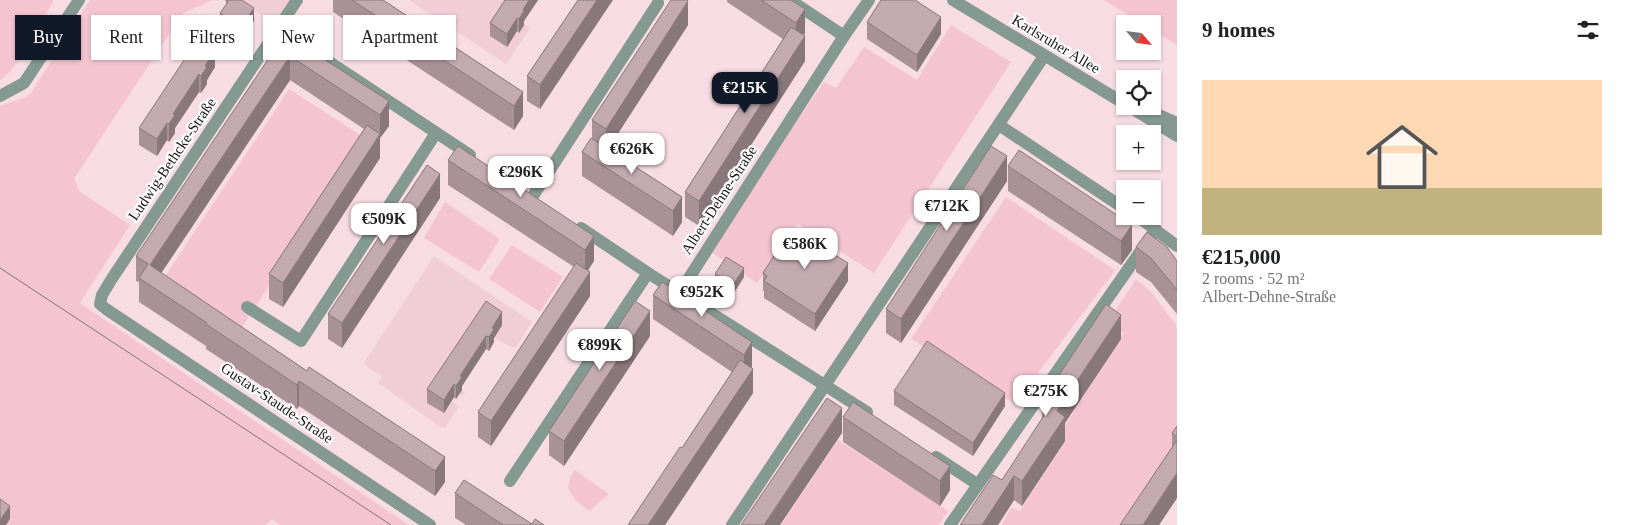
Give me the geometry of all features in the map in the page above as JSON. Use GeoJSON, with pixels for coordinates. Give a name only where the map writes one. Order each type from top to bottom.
{"type":"FeatureCollection","features":[{"type":"Feature","properties":{"kind":"street"},"geometry":{"type":"LineString","coordinates":[[0,96],[24,83],[79,0]]}},
{"type":"Feature","properties":{"kind":"street"},"geometry":{"type":"LineString","coordinates":[[287,15],[297,0]]}},
{"type":"Feature","properties":{"kind":"street"},"geometry":{"type":"LineString","coordinates":[[790,0],[844,36]]}},
{"type":"Feature","properties":{"kind":"street","name":"Albert-Dehne-Straße"},"geometry":{"type":"LineString","coordinates":[[680,292],[869,0]]}},
{"type":"Feature","properties":{"kind":"street","name":"Karlsruher Allee"},"geometry":{"type":"LineString","coordinates":[[952,0],[1116,98]]}},
{"type":"Feature","properties":{"kind":"street"},"geometry":{"type":"LineString","coordinates":[[547,205],[529,194],[658,3]]}},
{"type":"Feature","properties":{"kind":"street","name":"Ludwig-Bethcke-Straße"},"geometry":{"type":"LineString","coordinates":[[106,310],[100,304],[106,288],[263,51]]}},
{"type":"Feature","properties":{"kind":"street"},"geometry":{"type":"LineString","coordinates":[[732,525],[1044,56]]}},
{"type":"Feature","properties":{"kind":"street"},"geometry":{"type":"LineString","coordinates":[[326,60],[480,162]]}},
{"type":"Feature","properties":{"kind":"street","name":"Karlsruher Allee"},"geometry":{"type":"LineString","coordinates":[[1143,115],[1177,136]]}},
{"type":"Feature","properties":{"kind":"street"},"geometry":{"type":"LineString","coordinates":[[1159,115],[1177,123]]}},
{"type":"Feature","properties":{"kind":"street"},"geometry":{"type":"LineString","coordinates":[[999,125],[1116,203]]}},
{"type":"Feature","properties":{"kind":"street"},"geometry":{"type":"LineString","coordinates":[[247,306],[301,341],[436,134]]}},
{"type":"Feature","properties":{"kind":"street"},"geometry":{"type":"LineString","coordinates":[[570,221],[648,273],[874,416]]}},
{"type":"Feature","properties":{"kind":"street"},"geometry":{"type":"LineString","coordinates":[[1150,225],[1177,246]]}},
{"type":"Feature","properties":{"kind":"street"},"geometry":{"type":"LineString","coordinates":[[950,525],[1156,229]]}},
{"type":"Feature","properties":{"kind":"street"},"geometry":{"type":"LineString","coordinates":[[510,481],[648,273]]}},
{"type":"Feature","properties":{"kind":"street","name":"Gustav-Staude-Straße"},"geometry":{"type":"LineString","coordinates":[[106,310],[430,525]]}},
{"type":"Feature","properties":{"kind":"street"},"geometry":{"type":"LineString","coordinates":[[922,448],[977,484]]}},
{"type":"Feature","properties":{"kind":"shaded area"},"geometry":{"type":"Polygon","coordinates":[[[0,0],[54,0],[46,15],[15,15],[15,60],[19,60],[6,76],[0,80],[0,0]]]}},
{"type":"Feature","properties":{"kind":"shaded area"},"geometry":{"type":"Polygon","coordinates":[[[90,0],[213,0],[182,15],[171,15],[171,31],[161,47],[161,15],[91,15],[91,60],[152,60],[74,179],[79,191],[130,225],[80,303],[409,525],[281,525],[272,519],[266,525],[0,525],[0,106],[24,98],[31,93],[52,60],[81,60],[80,15],[90,0]]]}},
{"type":"Feature","properties":{"kind":"shaded area"},"geometry":{"type":"Polygon","coordinates":[[[239,0],[291,0],[281,15],[263,15],[263,17],[239,0]]]}},
{"type":"Feature","properties":{"kind":"shaded area"},"geometry":{"type":"Polygon","coordinates":[[[409,0],[538,0],[523,23],[530,28],[506,64],[456,31],[456,15],[432,15],[409,0]]]}},
{"type":"Feature","properties":{"kind":"shaded area"},"geometry":{"type":"Polygon","coordinates":[[[1104,0],[1177,0],[1177,45],[1161,35],[1161,15],[1128,15],[1104,0]]]}},
{"type":"Feature","properties":{"kind":"shaded area"},"geometry":{"type":"Polygon","coordinates":[[[951,25],[1011,62],[874,273],[798,224],[757,283],[707,249],[824,82],[836,88],[864,47],[917,80],[951,25]]]}},
{"type":"Feature","properties":{"kind":"shaded area"},"geometry":{"type":"Polygon","coordinates":[[[289,89],[367,139],[236,336],[158,287],[289,89]]]}},
{"type":"Feature","properties":{"kind":"shaded area"},"geometry":{"type":"Polygon","coordinates":[[[1006,197],[1115,270],[1015,404],[911,339],[1006,197]]]}},
{"type":"Feature","properties":{"kind":"shaded area"},"geometry":{"type":"Polygon","coordinates":[[[445,202],[500,239],[479,272],[424,238],[445,202]]]}},
{"type":"Feature","properties":{"kind":"shaded area"},"geometry":{"type":"Polygon","coordinates":[[[512,245],[563,277],[540,312],[489,279],[512,245]]]}},
{"type":"Feature","properties":{"kind":"shaded area"},"geometry":{"type":"Polygon","coordinates":[[[434,256],[532,322],[516,347],[511,347],[494,337],[489,351],[486,349],[460,389],[465,393],[463,396],[460,394],[452,401],[459,407],[445,428],[440,427],[378,383],[382,376],[363,364],[434,256]]]}},
{"type":"Feature","properties":{"kind":"shaded area"},"geometry":{"type":"Polygon","coordinates":[[[1136,279],[1151,292],[1175,323],[1177,329],[1177,438],[1131,525],[1001,525],[1011,508],[1020,511],[1066,440],[1059,435],[1124,333],[1108,322],[1136,279]]]}},
{"type":"Feature","properties":{"kind":"shaded area"},"geometry":{"type":"Polygon","coordinates":[[[838,440],[948,511],[939,525],[781,525],[838,440]]]}},
{"type":"Feature","properties":{"kind":"shaded area"},"geometry":{"type":"Polygon","coordinates":[[[575,470],[609,494],[589,511],[575,500],[568,488],[570,477],[575,470]]]}},
{"type":"Feature","properties":{"kind":"building"},"geometry":{"type":"Polygon","coordinates":[[[242,0],[254,8],[249,15],[223,15],[220,13],[228,2],[226,1],[242,0]]]}},
{"type":"Feature","properties":{"kind":"building"},"geometry":{"type":"Polygon","coordinates":[[[352,0],[383,0],[406,15],[375,15],[352,0]]]}},
{"type":"Feature","properties":{"kind":"building"},"geometry":{"type":"Polygon","coordinates":[[[505,0],[529,0],[519,19],[517,18],[507,34],[490,23],[505,0]]]}},
{"type":"Feature","properties":{"kind":"building"},"geometry":{"type":"Polygon","coordinates":[[[578,0],[597,0],[540,85],[527,76],[578,0]]]}},
{"type":"Feature","properties":{"kind":"building"},"geometry":{"type":"Polygon","coordinates":[[[671,0],[688,1],[606,129],[592,120],[671,0]]]}},
{"type":"Feature","properties":{"kind":"building"},"geometry":{"type":"Polygon","coordinates":[[[761,0],[791,0],[805,9],[796,23],[761,0]]]}},
{"type":"Feature","properties":{"kind":"building"},"geometry":{"type":"Polygon","coordinates":[[[881,0],[915,0],[941,17],[917,55],[867,22],[881,0]]]}},
{"type":"Feature","properties":{"kind":"building"},"geometry":{"type":"Polygon","coordinates":[[[791,27],[805,36],[699,201],[685,192],[791,27]]]}},
{"type":"Feature","properties":{"kind":"building"},"geometry":{"type":"Polygon","coordinates":[[[456,48],[523,92],[514,106],[444,60],[456,60],[456,48]]]}},
{"type":"Feature","properties":{"kind":"building"},"geometry":{"type":"Polygon","coordinates":[[[184,60],[209,60],[205,66],[207,67],[201,76],[199,74],[173,114],[175,115],[169,124],[167,123],[157,139],[139,128],[184,60]]]}},
{"type":"Feature","properties":{"kind":"building"},"geometry":{"type":"Polygon","coordinates":[[[268,60],[287,60],[150,265],[307,371],[309,367],[445,457],[435,471],[299,381],[297,385],[139,278],[148,264],[136,256],[268,60]]]}},
{"type":"Feature","properties":{"kind":"building"},"geometry":{"type":"Polygon","coordinates":[[[296,60],[325,60],[389,101],[380,115],[296,60]]]}},
{"type":"Feature","properties":{"kind":"building"},"geometry":{"type":"Polygon","coordinates":[[[367,125],[380,134],[283,283],[269,274],[367,125]]]}},
{"type":"Feature","properties":{"kind":"building"},"geometry":{"type":"Polygon","coordinates":[[[591,138],[682,197],[673,211],[582,152],[591,138]]]}},
{"type":"Feature","properties":{"kind":"building"},"geometry":{"type":"Polygon","coordinates":[[[458,146],[594,236],[585,250],[448,160],[458,146]]]}},
{"type":"Feature","properties":{"kind":"building"},"geometry":{"type":"Polygon","coordinates":[[[991,146],[1007,156],[901,319],[886,309],[991,146]]]}},
{"type":"Feature","properties":{"kind":"building"},"geometry":{"type":"Polygon","coordinates":[[[1019,150],[1116,214],[1116,225],[1132,225],[1121,241],[1008,166],[1019,150]]]}},
{"type":"Feature","properties":{"kind":"building"},"geometry":{"type":"Polygon","coordinates":[[[427,165],[440,174],[342,323],[328,314],[427,165]]]}},
{"type":"Feature","properties":{"kind":"building"},"geometry":{"type":"Polygon","coordinates":[[[811,228],[828,239],[822,247],[848,263],[815,314],[764,281],[767,276],[763,273],[788,234],[793,238],[797,231],[806,236],[811,228]]]}},
{"type":"Feature","properties":{"kind":"building"},"geometry":{"type":"Polygon","coordinates":[[[1147,232],[1167,247],[1177,261],[1177,290],[1151,258],[1136,247],[1147,232]]]}},
{"type":"Feature","properties":{"kind":"building"},"geometry":{"type":"Polygon","coordinates":[[[726,257],[744,268],[733,285],[715,274],[726,257]]]}},
{"type":"Feature","properties":{"kind":"building"},"geometry":{"type":"Polygon","coordinates":[[[576,263],[590,272],[491,421],[478,412],[576,263]]]}},
{"type":"Feature","properties":{"kind":"building"},"geometry":{"type":"Polygon","coordinates":[[[662,282],[752,342],[744,355],[653,295],[662,282]]]}},
{"type":"Feature","properties":{"kind":"building"},"geometry":{"type":"Polygon","coordinates":[[[486,301],[502,312],[489,337],[486,336],[460,376],[462,377],[456,386],[454,384],[444,400],[427,389],[486,301]]]}},
{"type":"Feature","properties":{"kind":"building"},"geometry":{"type":"Polygon","coordinates":[[[635,301],[650,311],[564,441],[549,431],[635,301]]]}},
{"type":"Feature","properties":{"kind":"building"},"geometry":{"type":"Polygon","coordinates":[[[1106,304],[1121,315],[1057,411],[1065,417],[1022,481],[1014,476],[982,525],[960,525],[993,475],[1002,480],[1050,407],[1042,401],[1106,304]]]}},
{"type":"Feature","properties":{"kind":"building"},"geometry":{"type":"Polygon","coordinates":[[[927,341],[1005,393],[973,443],[894,391],[927,341]]]}},
{"type":"Feature","properties":{"kind":"building"},"geometry":{"type":"Polygon","coordinates":[[[740,360],[753,369],[648,525],[628,525],[680,447],[682,448],[740,360]]]}},
{"type":"Feature","properties":{"kind":"building"},"geometry":{"type":"Polygon","coordinates":[[[827,398],[842,408],[764,525],[741,525],[827,398]]]}},
{"type":"Feature","properties":{"kind":"building"},"geometry":{"type":"Polygon","coordinates":[[[853,402],[950,466],[940,481],[843,417],[853,402]]]}},
{"type":"Feature","properties":{"kind":"building"},"geometry":{"type":"Polygon","coordinates":[[[1177,426],[1177,437],[1172,433],[1177,426]]]}},
{"type":"Feature","properties":{"kind":"building"},"geometry":{"type":"Polygon","coordinates":[[[1177,440],[1177,473],[1143,525],[1120,525],[1177,440]]]}},
{"type":"Feature","properties":{"kind":"building"},"geometry":{"type":"Polygon","coordinates":[[[464,480],[532,524],[535,519],[544,525],[503,525],[455,493],[464,480]]]}},
{"type":"Feature","properties":{"kind":"building"},"geometry":{"type":"Polygon","coordinates":[[[0,499],[10,506],[0,520],[0,499]]]}},
{"type":"Feature","properties":{"kind":"tram line"},"geometry":{"type":"LineString","coordinates":[[0,268],[391,525]]}}]}
